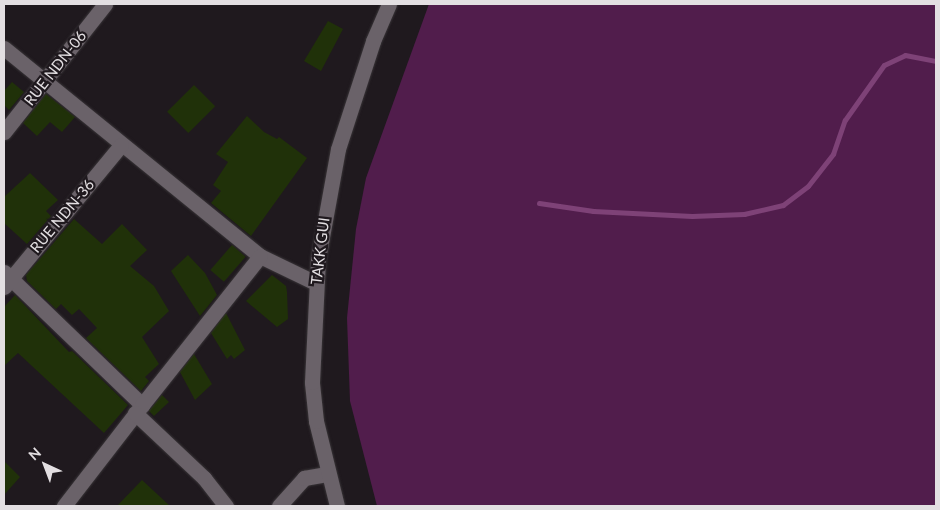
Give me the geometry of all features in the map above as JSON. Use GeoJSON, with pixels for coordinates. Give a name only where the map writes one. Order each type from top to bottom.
{"type":"FeatureCollection","features":[{"type":"Feature","properties":{"kind":"street","name":"RUE NDN-06"},"geometry":{"type":"LineString","coordinates":[[4,132],[105,4]]}},
{"type":"Feature","properties":{"kind":"street","name":"TAKK GUI"},"geometry":{"type":"LineString","coordinates":[[337,506],[327,474],[312,382],[316,283],[338,148],[367,56],[389,4]]}},
{"type":"Feature","properties":{"kind":"street"},"geometry":{"type":"LineString","coordinates":[[4,48],[45,80],[121,145],[260,256],[316,283]]}},
{"type":"Feature","properties":{"kind":"street","name":"RUE NDN-36"},"geometry":{"type":"LineString","coordinates":[[6,279],[121,145]]}},
{"type":"Feature","properties":{"kind":"street"},"geometry":{"type":"LineString","coordinates":[[64,506],[260,256]]}},
{"type":"Feature","properties":{"kind":"street"},"geometry":{"type":"LineString","coordinates":[[6,279],[139,409],[204,478],[226,506]]}},
{"type":"Feature","properties":{"kind":"street"},"geometry":{"type":"LineString","coordinates":[[279,506],[304,478],[327,474]]}},
{"type":"Feature","properties":{"kind":"shaded area"},"geometry":{"type":"Polygon","coordinates":[[[429,4],[936,4],[936,506],[377,506],[350,401],[347,318],[356,229],[366,178],[429,4]]]}},
{"type":"Feature","properties":{"kind":"building"},"geometry":{"type":"Polygon","coordinates":[[[328,21],[343,29],[321,71],[304,61],[328,21]]]}},
{"type":"Feature","properties":{"kind":"building"},"geometry":{"type":"Polygon","coordinates":[[[12,82],[24,92],[9,110],[4,105],[4,91],[12,82]]]}},
{"type":"Feature","properties":{"kind":"building"},"geometry":{"type":"Polygon","coordinates":[[[194,85],[215,106],[188,133],[167,112],[194,85]]]}},
{"type":"Feature","properties":{"kind":"building"},"geometry":{"type":"Polygon","coordinates":[[[46,94],[75,117],[62,132],[50,122],[37,136],[23,123],[46,94]]]}},
{"type":"Feature","properties":{"kind":"building"},"geometry":{"type":"Polygon","coordinates":[[[247,116],[264,132],[277,139],[279,137],[307,158],[251,236],[211,203],[221,191],[213,185],[228,162],[216,154],[247,116]]]}},
{"type":"Feature","properties":{"kind":"building"},"geometry":{"type":"Polygon","coordinates":[[[30,173],[58,200],[46,211],[51,216],[27,244],[4,223],[4,197],[30,173]]]}},
{"type":"Feature","properties":{"kind":"building"},"geometry":{"type":"Polygon","coordinates":[[[74,219],[102,244],[122,224],[147,250],[130,266],[154,286],[169,311],[142,337],[159,364],[145,377],[149,381],[141,391],[86,338],[97,328],[79,309],[72,315],[61,304],[56,309],[27,281],[26,275],[74,219]]]}},
{"type":"Feature","properties":{"kind":"building"},"geometry":{"type":"Polygon","coordinates":[[[232,245],[246,257],[224,282],[210,270],[232,245]]]}},
{"type":"Feature","properties":{"kind":"building"},"geometry":{"type":"Polygon","coordinates":[[[188,255],[205,273],[217,295],[200,316],[171,271],[188,255]]]}},
{"type":"Feature","properties":{"kind":"building"},"geometry":{"type":"Polygon","coordinates":[[[272,275],[286,286],[287,292],[288,319],[277,327],[246,301],[272,275]]]}},
{"type":"Feature","properties":{"kind":"building"},"geometry":{"type":"Polygon","coordinates":[[[15,295],[69,352],[72,351],[128,405],[104,433],[18,353],[4,366],[4,307],[15,295]]]}},
{"type":"Feature","properties":{"kind":"building"},"geometry":{"type":"Polygon","coordinates":[[[226,313],[245,350],[234,359],[231,355],[227,359],[211,333],[226,313]]]}},
{"type":"Feature","properties":{"kind":"building"},"geometry":{"type":"Polygon","coordinates":[[[194,354],[212,384],[195,400],[180,372],[194,354]]]}},
{"type":"Feature","properties":{"kind":"building"},"geometry":{"type":"Polygon","coordinates":[[[162,395],[169,402],[154,416],[149,411],[162,395]]]}},
{"type":"Feature","properties":{"kind":"building"},"geometry":{"type":"Polygon","coordinates":[[[4,461],[20,477],[4,495],[4,461]]]}},
{"type":"Feature","properties":{"kind":"building"},"geometry":{"type":"Polygon","coordinates":[[[142,480],[170,506],[117,506],[142,480]]]}},
{"type":"Feature","properties":{"kind":"waterway"},"geometry":{"type":"LineString","coordinates":[[539,203],[593,211],[692,216],[744,214],[783,205],[808,186],[833,154],[845,120],[884,65],[905,55],[936,61]]}}]}
